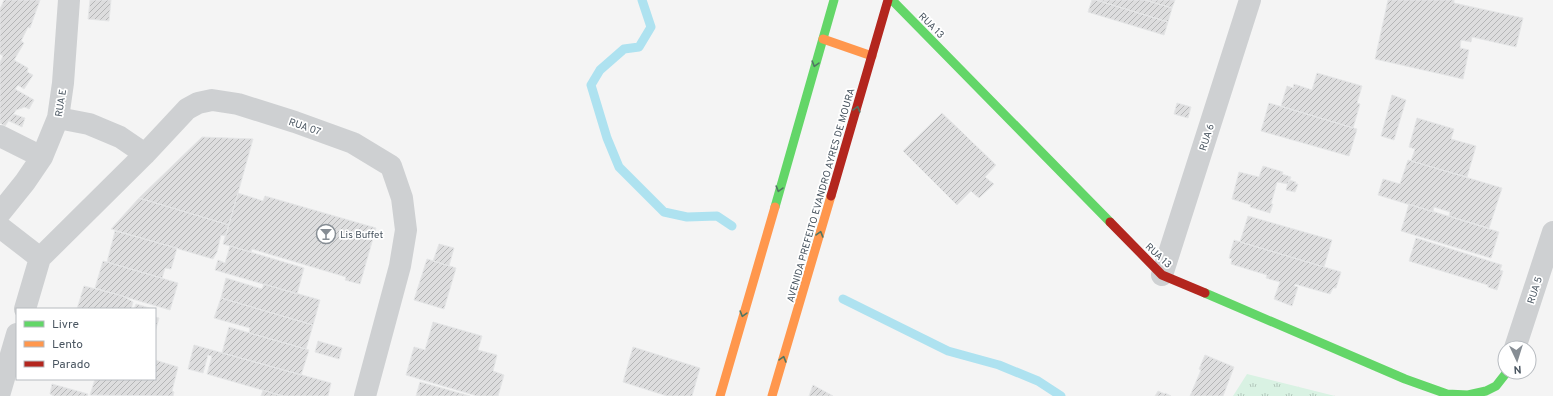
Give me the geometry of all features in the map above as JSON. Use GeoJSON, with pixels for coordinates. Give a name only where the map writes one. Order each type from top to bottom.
{"type":"FeatureCollection","features":[{"type":"Feature","properties":{"kind":"street","name":"RUA E"},"geometry":{"type":"LineString","coordinates":[[0,213],[25,182],[42,157],[58,118],[63,83],[68,0]]}},
{"type":"Feature","properties":{"kind":"street"},"geometry":{"type":"LineString","coordinates":[[720,396],[834,0]]}},
{"type":"Feature","properties":{"kind":"street","name":"AVENIDA PREFEITO EVANDRO AYRES DE MOURA"},"geometry":{"type":"LineString","coordinates":[[772,396],[888,0]]}},
{"type":"Feature","properties":{"kind":"street","name":"RUA 13"},"geometry":{"type":"LineString","coordinates":[[892,0],[1162,275],[1405,379],[1447,394],[1468,395],[1486,391],[1496,386],[1501,380]]}},
{"type":"Feature","properties":{"kind":"street","name":"RUA 6"},"geometry":{"type":"LineString","coordinates":[[1162,275],[1250,0]]}},
{"type":"Feature","properties":{"kind":"street"},"geometry":{"type":"LineString","coordinates":[[823,39],[872,56]]}},
{"type":"Feature","properties":{"kind":"street","name":"RUA 07"},"geometry":{"type":"LineString","coordinates":[[40,258],[145,154],[187,109],[198,103],[212,100],[238,104],[353,143],[391,166],[402,198],[406,230],[400,266],[365,396]]}},
{"type":"Feature","properties":{"kind":"street"},"geometry":{"type":"LineString","coordinates":[[58,118],[89,124],[120,137],[145,154]]}},
{"type":"Feature","properties":{"kind":"street"},"geometry":{"type":"LineString","coordinates":[[0,136],[42,157]]}},
{"type":"Feature","properties":{"kind":"street"},"geometry":{"type":"LineString","coordinates":[[0,226],[40,258],[25,308]]}},
{"type":"Feature","properties":{"kind":"street","name":"RUA 5"},"geometry":{"type":"LineString","coordinates":[[1518,340],[1553,232]]}},
{"type":"Feature","properties":{"kind":"street"},"geometry":{"type":"LineString","coordinates":[[0,392],[16,337]]}},
{"type":"Feature","properties":{"kind":"green space"},"geometry":{"type":"Polygon","coordinates":[[[1247,374],[1335,396],[1233,396],[1247,374]]]}},
{"type":"Feature","properties":{"kind":"building"},"geometry":{"type":"Polygon","coordinates":[[[4,0],[40,0],[30,28],[28,27],[21,41],[24,43],[14,60],[28,68],[27,72],[33,75],[24,89],[18,85],[15,89],[34,100],[29,109],[25,107],[16,110],[5,126],[0,123],[0,62],[3,56],[0,54],[0,9],[4,0]]]}},
{"type":"Feature","properties":{"kind":"building"},"geometry":{"type":"Polygon","coordinates":[[[90,0],[111,0],[109,21],[88,19],[90,0]]]}},
{"type":"Feature","properties":{"kind":"building"},"geometry":{"type":"Polygon","coordinates":[[[1092,0],[1168,22],[1164,35],[1088,12],[1092,0]]]}},
{"type":"Feature","properties":{"kind":"building"},"geometry":{"type":"Polygon","coordinates":[[[1096,0],[1145,0],[1172,8],[1168,22],[1096,0]]]}},
{"type":"Feature","properties":{"kind":"building"},"geometry":{"type":"Polygon","coordinates":[[[1145,0],[1175,0],[1172,8],[1145,0]]]}},
{"type":"Feature","properties":{"kind":"building"},"geometry":{"type":"Polygon","coordinates":[[[1388,0],[1454,0],[1454,3],[1523,18],[1516,47],[1472,37],[1471,42],[1461,40],[1460,48],[1469,50],[1463,79],[1375,59],[1388,0]]]}},
{"type":"Feature","properties":{"kind":"building"},"geometry":{"type":"Polygon","coordinates":[[[1317,73],[1362,86],[1357,103],[1360,104],[1353,128],[1281,106],[1287,86],[1293,88],[1294,84],[1312,90],[1317,73]]]}},
{"type":"Feature","properties":{"kind":"building"},"geometry":{"type":"Polygon","coordinates":[[[1392,95],[1406,100],[1394,140],[1381,136],[1392,95]]]}},
{"type":"Feature","properties":{"kind":"building"},"geometry":{"type":"Polygon","coordinates":[[[1177,103],[1191,107],[1188,118],[1174,114],[1177,103]]]}},
{"type":"Feature","properties":{"kind":"building"},"geometry":{"type":"Polygon","coordinates":[[[1269,103],[1357,129],[1349,156],[1261,131],[1269,103]]]}},
{"type":"Feature","properties":{"kind":"building"},"geometry":{"type":"Polygon","coordinates":[[[942,113],[996,165],[985,177],[994,184],[979,198],[971,191],[957,205],[903,151],[942,113]]]}},
{"type":"Feature","properties":{"kind":"building"},"geometry":{"type":"Polygon","coordinates":[[[13,114],[25,118],[22,127],[9,121],[13,114]]]}},
{"type":"Feature","properties":{"kind":"building"},"geometry":{"type":"Polygon","coordinates":[[[1417,118],[1454,129],[1451,139],[1476,146],[1467,177],[1411,161],[1415,149],[1409,147],[1417,118]]]}},
{"type":"Feature","properties":{"kind":"building"},"geometry":{"type":"Polygon","coordinates":[[[202,137],[253,139],[229,225],[139,198],[202,137]]]}},
{"type":"Feature","properties":{"kind":"building"},"geometry":{"type":"Polygon","coordinates":[[[1408,160],[1502,188],[1489,228],[1449,216],[1450,212],[1434,207],[1433,212],[1378,195],[1383,179],[1400,184],[1408,160]]]}},
{"type":"Feature","properties":{"kind":"building"},"geometry":{"type":"Polygon","coordinates":[[[1263,166],[1283,172],[1282,174],[1291,177],[1288,184],[1277,182],[1270,213],[1250,207],[1251,205],[1232,199],[1239,172],[1259,177],[1263,166]]]}},
{"type":"Feature","properties":{"kind":"building"},"geometry":{"type":"Polygon","coordinates":[[[1289,180],[1296,182],[1295,184],[1298,184],[1295,192],[1286,190],[1289,180]]]}},
{"type":"Feature","properties":{"kind":"building"},"geometry":{"type":"Polygon","coordinates":[[[238,193],[263,201],[265,196],[376,228],[360,284],[345,280],[346,277],[252,249],[251,252],[223,244],[238,193]]]}},
{"type":"Feature","properties":{"kind":"building"},"geometry":{"type":"Polygon","coordinates":[[[139,198],[229,225],[226,236],[221,235],[217,252],[213,259],[111,229],[139,198]]]}},
{"type":"Feature","properties":{"kind":"building"},"geometry":{"type":"Polygon","coordinates":[[[1409,204],[1499,232],[1491,258],[1401,231],[1409,204]]]}},
{"type":"Feature","properties":{"kind":"building"},"geometry":{"type":"Polygon","coordinates":[[[1248,216],[1332,240],[1324,267],[1240,242],[1248,216]]]}},
{"type":"Feature","properties":{"kind":"building"},"geometry":{"type":"Polygon","coordinates":[[[115,231],[177,248],[171,269],[165,268],[162,278],[107,262],[115,231]]]}},
{"type":"Feature","properties":{"kind":"building"},"geometry":{"type":"Polygon","coordinates":[[[1416,238],[1502,265],[1500,270],[1503,271],[1497,290],[1488,287],[1488,285],[1409,261],[1416,238]]]}},
{"type":"Feature","properties":{"kind":"building"},"geometry":{"type":"Polygon","coordinates":[[[1234,240],[1341,272],[1336,288],[1333,288],[1330,294],[1295,284],[1294,286],[1298,287],[1292,306],[1274,299],[1280,282],[1266,278],[1267,275],[1231,264],[1232,259],[1229,258],[1234,240]]]}},
{"type":"Feature","properties":{"kind":"building"},"geometry":{"type":"Polygon","coordinates":[[[439,244],[454,248],[449,266],[433,261],[439,244]]]}},
{"type":"Feature","properties":{"kind":"building"},"geometry":{"type":"Polygon","coordinates":[[[230,246],[304,268],[297,294],[215,270],[218,260],[225,263],[230,246]]]}},
{"type":"Feature","properties":{"kind":"building"},"geometry":{"type":"Polygon","coordinates":[[[427,259],[456,268],[444,309],[414,300],[427,259]]]}},
{"type":"Feature","properties":{"kind":"building"},"geometry":{"type":"Polygon","coordinates":[[[103,261],[178,283],[170,310],[95,288],[103,261]]]}},
{"type":"Feature","properties":{"kind":"building"},"geometry":{"type":"Polygon","coordinates":[[[226,278],[262,289],[264,284],[320,300],[313,325],[221,298],[226,278]]]}},
{"type":"Feature","properties":{"kind":"building"},"geometry":{"type":"Polygon","coordinates":[[[84,286],[123,296],[133,302],[131,308],[77,308],[84,286]]]}},
{"type":"Feature","properties":{"kind":"building"},"geometry":{"type":"Polygon","coordinates":[[[221,298],[313,325],[306,349],[249,333],[250,328],[214,318],[221,298]]]}},
{"type":"Feature","properties":{"kind":"building"},"geometry":{"type":"Polygon","coordinates":[[[136,304],[150,308],[134,308],[136,304]]]}},
{"type":"Feature","properties":{"kind":"building"},"geometry":{"type":"Polygon","coordinates":[[[156,317],[159,318],[156,328],[156,317]]]}},
{"type":"Feature","properties":{"kind":"building"},"geometry":{"type":"Polygon","coordinates":[[[433,322],[482,336],[478,350],[497,355],[493,371],[504,375],[498,396],[477,396],[406,375],[414,347],[425,350],[433,322]]]}},
{"type":"Feature","properties":{"kind":"building"},"geometry":{"type":"Polygon","coordinates":[[[229,327],[309,350],[301,375],[222,353],[229,327]]]}},
{"type":"Feature","properties":{"kind":"building"},"geometry":{"type":"Polygon","coordinates":[[[318,341],[342,348],[339,359],[315,352],[318,341]]]}},
{"type":"Feature","properties":{"kind":"building"},"geometry":{"type":"Polygon","coordinates":[[[194,345],[331,383],[328,396],[283,396],[207,374],[212,356],[208,355],[203,373],[188,369],[194,345]]]}},
{"type":"Feature","properties":{"kind":"building"},"geometry":{"type":"Polygon","coordinates":[[[633,347],[700,368],[692,396],[667,396],[623,382],[633,347]]]}},
{"type":"Feature","properties":{"kind":"building"},"geometry":{"type":"Polygon","coordinates":[[[1205,355],[1234,367],[1223,396],[1190,396],[1201,370],[1199,369],[1205,355]]]}},
{"type":"Feature","properties":{"kind":"building"},"geometry":{"type":"Polygon","coordinates":[[[156,360],[178,367],[172,391],[174,392],[173,396],[90,395],[95,380],[156,380],[156,360]]]}},
{"type":"Feature","properties":{"kind":"building"},"geometry":{"type":"Polygon","coordinates":[[[420,382],[470,396],[416,396],[420,382]]]}},
{"type":"Feature","properties":{"kind":"building"},"geometry":{"type":"Polygon","coordinates":[[[52,384],[88,394],[87,396],[54,396],[50,394],[52,384]]]}},
{"type":"Feature","properties":{"kind":"building"},"geometry":{"type":"Polygon","coordinates":[[[813,385],[833,396],[809,396],[813,385]]]}},
{"type":"Feature","properties":{"kind":"building"},"geometry":{"type":"Polygon","coordinates":[[[263,390],[265,391],[283,396],[261,396],[263,390]]]}},
{"type":"Feature","properties":{"kind":"building"},"geometry":{"type":"Polygon","coordinates":[[[1158,391],[1165,393],[1171,396],[1155,396],[1158,391]]]}},
{"type":"Feature","properties":{"kind":"waterway"},"geometry":{"type":"LineString","coordinates":[[642,0],[651,27],[639,47],[624,49],[600,70],[591,85],[607,138],[619,167],[664,212],[687,217],[717,216],[732,226]]}},
{"type":"Feature","properties":{"kind":"waterway"},"geometry":{"type":"LineString","coordinates":[[843,299],[948,351],[999,365],[1038,381],[1061,396]]}},
{"type":"Feature","properties":{"kind":"traffic: fast"},"geometry":{"type":"LineString","coordinates":[[775,207],[834,0]]}},
{"type":"Feature","properties":{"kind":"traffic: fast"},"geometry":{"type":"LineString","coordinates":[[892,0],[1110,222]]}},
{"type":"Feature","properties":{"kind":"traffic: fast"},"geometry":{"type":"LineString","coordinates":[[1205,293],[1405,379],[1447,394],[1468,395],[1486,391],[1496,386],[1501,380]]}},
{"type":"Feature","properties":{"kind":"traffic: slow"},"geometry":{"type":"LineString","coordinates":[[823,39],[872,56]]}},
{"type":"Feature","properties":{"kind":"traffic: slow"},"geometry":{"type":"LineString","coordinates":[[772,396],[831,196]]}},
{"type":"Feature","properties":{"kind":"traffic: slow"},"geometry":{"type":"LineString","coordinates":[[720,396],[775,207]]}},
{"type":"Feature","properties":{"kind":"traffic: jam"},"geometry":{"type":"LineString","coordinates":[[831,196],[888,0]]}},
{"type":"Feature","properties":{"kind":"traffic: jam"},"geometry":{"type":"LineString","coordinates":[[1110,222],[1162,275],[1205,293]]}},
{"type":"Feature","properties":{"kind":"place","name":"Lis Buffet"},"geometry":{"type":"Point","coordinates":[326,234]}}]}
